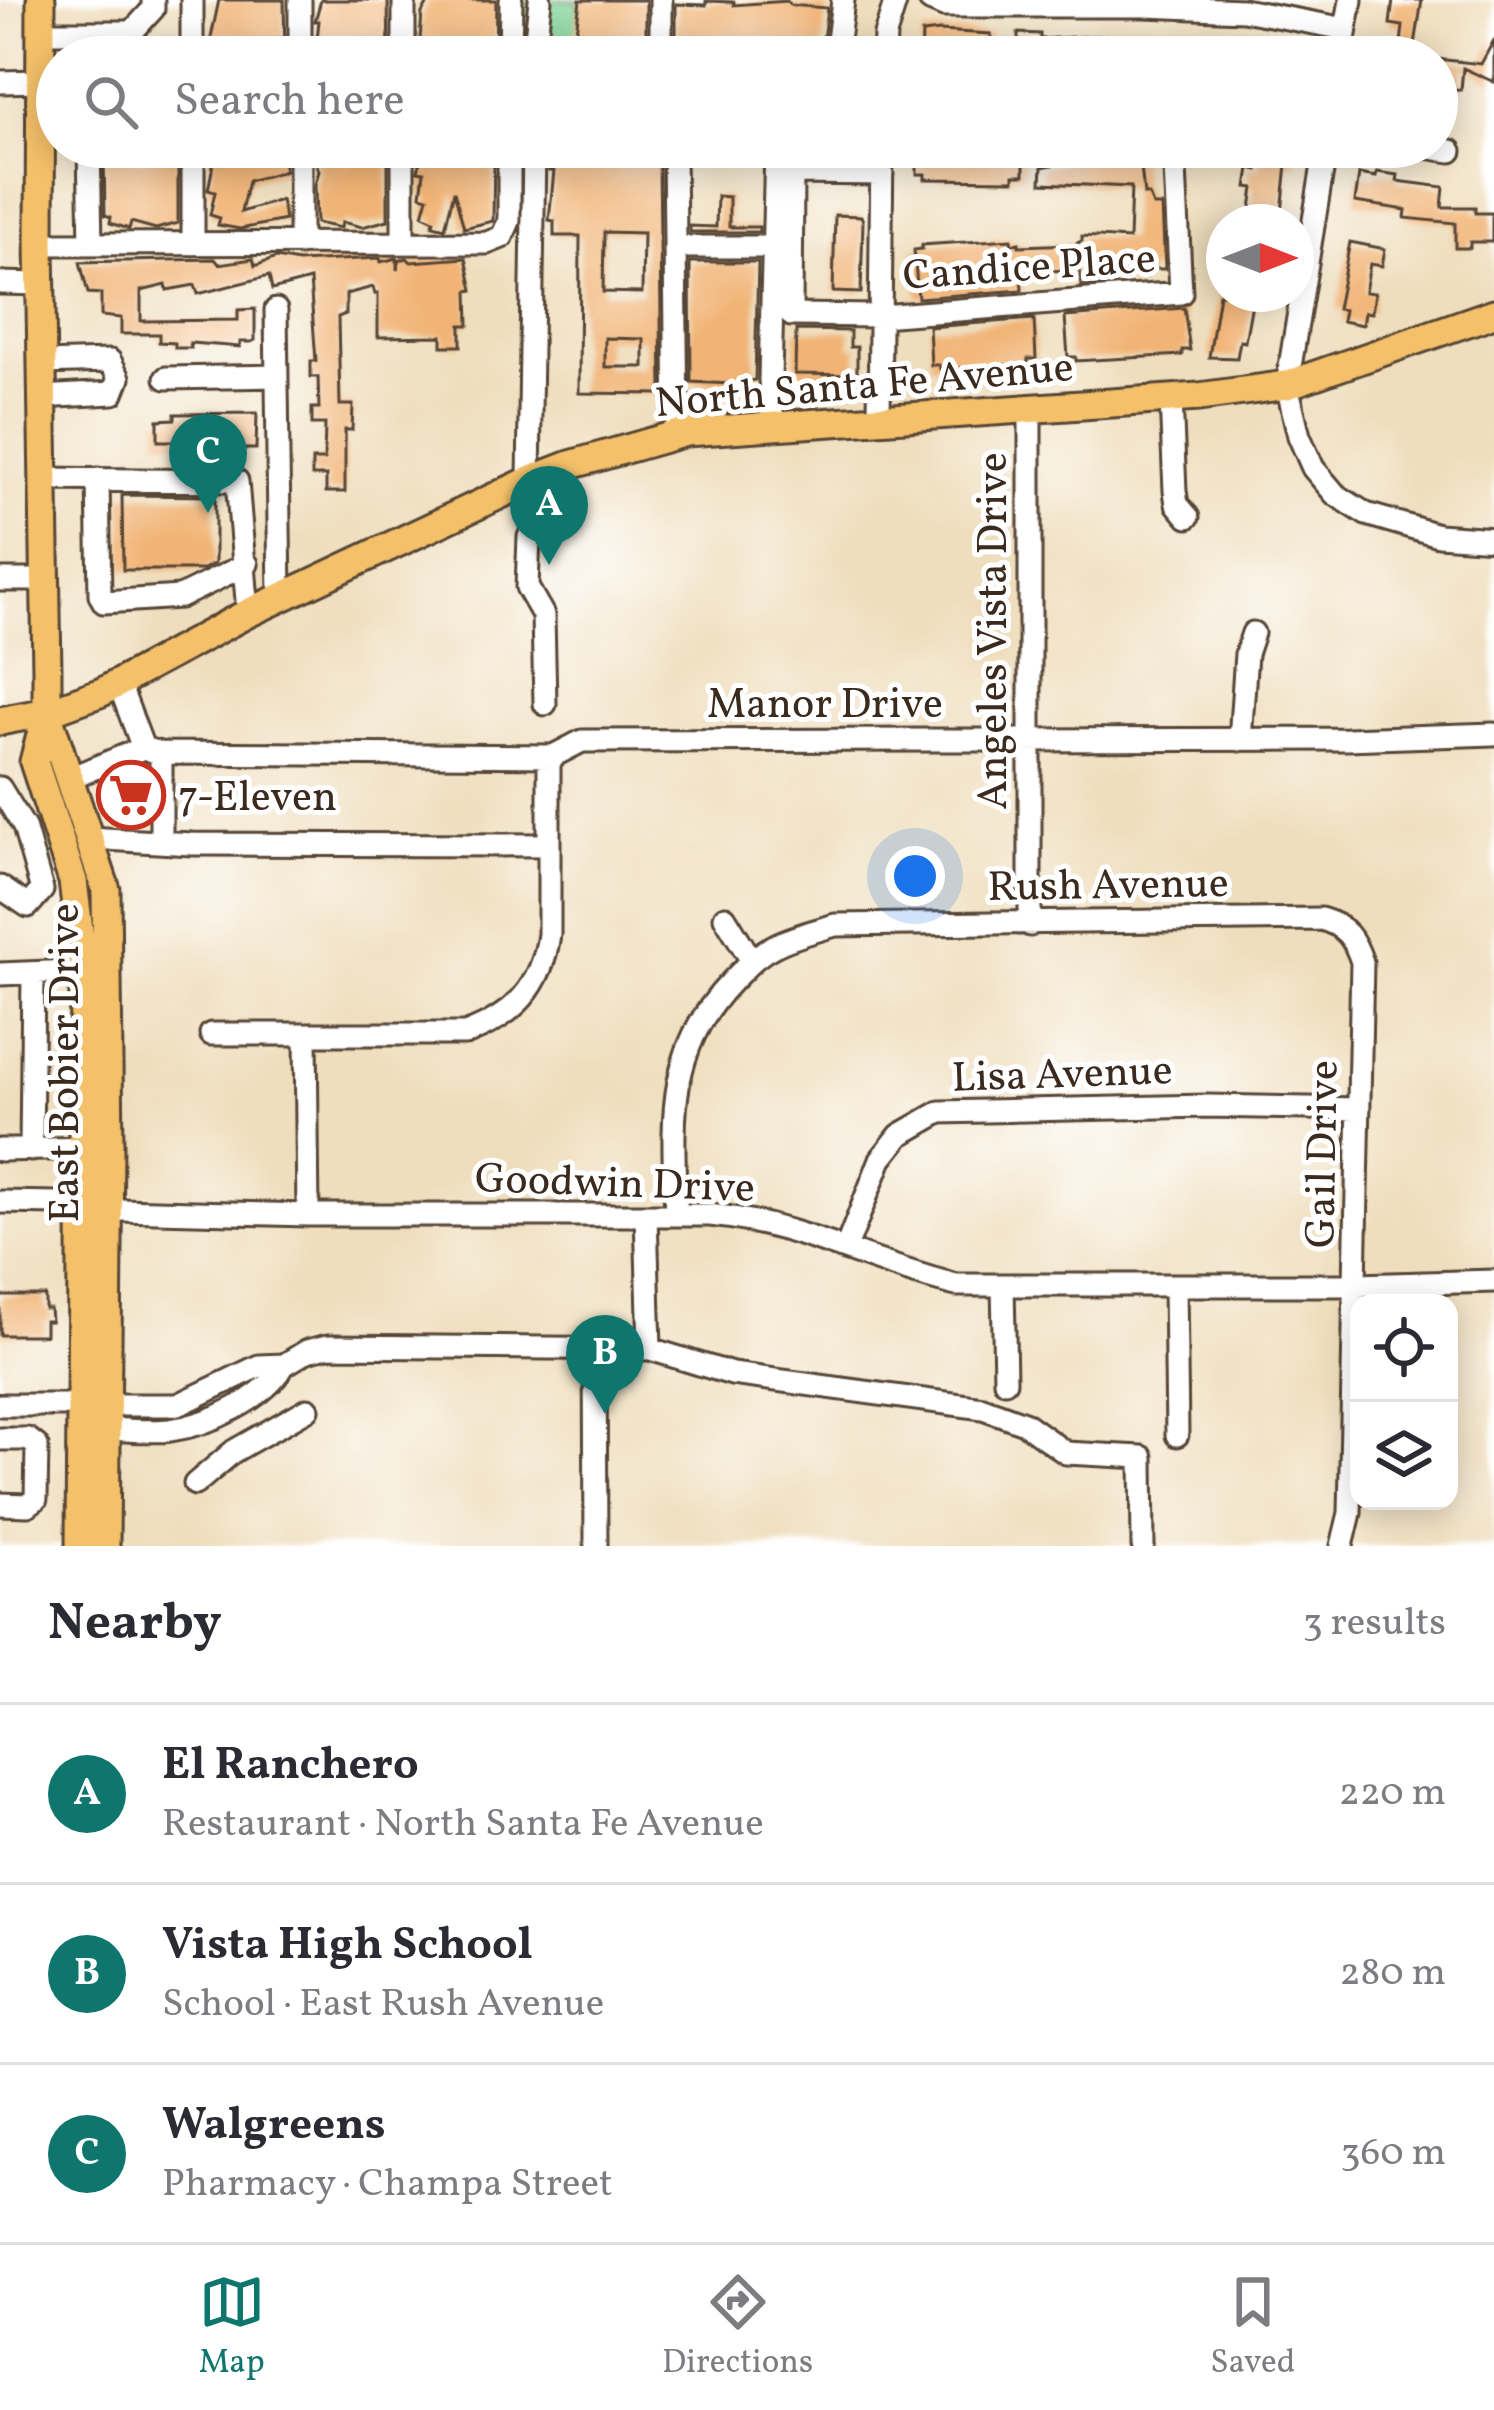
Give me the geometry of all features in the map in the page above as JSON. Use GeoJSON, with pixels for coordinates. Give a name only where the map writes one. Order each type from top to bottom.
{"type":"FeatureCollection","features":[{"type":"Feature","properties":{"kind":"main road"},"geometry":{"type":"LineString","coordinates":[[41,0],[41,36]]}},
{"type":"Feature","properties":{"kind":"main road"},"geometry":{"type":"LineString","coordinates":[[40,168],[47,712]]}},
{"type":"Feature","properties":{"kind":"main road","name":"North Santa Fe Avenue"},"geometry":{"type":"LineString","coordinates":[[0,722],[47,712],[118,684],[248,613],[570,464],[677,434],[1171,399],[1287,385],[1494,313]]}},
{"type":"Feature","properties":{"kind":"main road","name":"East Bobier Drive"},"geometry":{"type":"LineString","coordinates":[[47,712],[106,890],[96,970],[94,1209],[94,1417],[105,1546]]}},
{"type":"Feature","properties":{"kind":"main road","name":"East Bobier Drive"},"geometry":{"type":"LineString","coordinates":[[47,712],[34,762],[96,970]]}},
{"type":"Feature","properties":{"kind":"main road","name":"East Bobier Drive"},"geometry":{"type":"LineString","coordinates":[[80,1546],[94,1417]]}},
{"type":"Feature","properties":{"kind":"street"},"geometry":{"type":"LineString","coordinates":[[41,32],[132,32],[153,9],[153,0]]}},
{"type":"Feature","properties":{"kind":"street"},"geometry":{"type":"LineString","coordinates":[[192,0],[192,36]]}},
{"type":"Feature","properties":{"kind":"street"},"geometry":{"type":"LineString","coordinates":[[300,0],[300,36]]}},
{"type":"Feature","properties":{"kind":"street"},"geometry":{"type":"LineString","coordinates":[[404,0],[404,36]]}},
{"type":"Feature","properties":{"kind":"street"},"geometry":{"type":"LineString","coordinates":[[510,36],[511,0]]}},
{"type":"Feature","properties":{"kind":"street"},"geometry":{"type":"LineString","coordinates":[[536,36],[540,0]]}},
{"type":"Feature","properties":{"kind":"street"},"geometry":{"type":"LineString","coordinates":[[661,0],[662,36]]}},
{"type":"Feature","properties":{"kind":"street"},"geometry":{"type":"LineString","coordinates":[[839,36],[843,0]]}},
{"type":"Feature","properties":{"kind":"street"},"geometry":{"type":"LineString","coordinates":[[885,36],[896,0]]}},
{"type":"Feature","properties":{"kind":"street"},"geometry":{"type":"LineString","coordinates":[[930,0],[944,6],[1243,10],[1346,29]]}},
{"type":"Feature","properties":{"kind":"street"},"geometry":{"type":"LineString","coordinates":[[1345,36],[1351,0]]}},
{"type":"Feature","properties":{"kind":"street"},"geometry":{"type":"LineString","coordinates":[[90,32],[90,36]]}},
{"type":"Feature","properties":{"kind":"street"},"geometry":{"type":"LineString","coordinates":[[0,82],[36,80]]}},
{"type":"Feature","properties":{"kind":"street"},"geometry":{"type":"LineString","coordinates":[[89,168],[91,244]]}},
{"type":"Feature","properties":{"kind":"street"},"geometry":{"type":"LineString","coordinates":[[193,168],[193,244]]}},
{"type":"Feature","properties":{"kind":"street"},"geometry":{"type":"LineString","coordinates":[[300,168],[300,244]]}},
{"type":"Feature","properties":{"kind":"street"},"geometry":{"type":"LineString","coordinates":[[403,243],[404,168]]}},
{"type":"Feature","properties":{"kind":"street"},"geometry":{"type":"LineString","coordinates":[[40,244],[487,243],[502,237],[509,221],[509,168]]}},
{"type":"Feature","properties":{"kind":"street"},"geometry":{"type":"LineString","coordinates":[[534,168],[529,482],[536,526],[530,537],[527,586],[543,615],[545,704]]}},
{"type":"Feature","properties":{"kind":"street"},"geometry":{"type":"LineString","coordinates":[[674,168],[677,434]]}},
{"type":"Feature","properties":{"kind":"street"},"geometry":{"type":"LineString","coordinates":[[772,425],[775,168]]}},
{"type":"Feature","properties":{"kind":"street"},"geometry":{"type":"LineString","coordinates":[[879,418],[882,168]]}},
{"type":"Feature","properties":{"kind":"street","name":"Candice Place"},"geometry":{"type":"LineString","coordinates":[[880,316],[1181,293],[1175,168]]}},
{"type":"Feature","properties":{"kind":"street"},"geometry":{"type":"LineString","coordinates":[[1323,168],[1287,385],[1312,468],[1335,494],[1366,514],[1438,535],[1494,539]]}},
{"type":"Feature","properties":{"kind":"street"},"geometry":{"type":"LineString","coordinates":[[880,316],[791,315],[792,173],[882,174]]}},
{"type":"Feature","properties":{"kind":"street"},"geometry":{"type":"LineString","coordinates":[[686,248],[773,248]]}},
{"type":"Feature","properties":{"kind":"street"},"geometry":{"type":"LineString","coordinates":[[0,283],[40,284]]}},
{"type":"Feature","properties":{"kind":"street"},"geometry":{"type":"LineString","coordinates":[[276,310],[280,598]]}},
{"type":"Feature","properties":{"kind":"street"},"geometry":{"type":"LineString","coordinates":[[41,363],[110,362],[119,378],[113,393],[41,397]]}},
{"type":"Feature","properties":{"kind":"street"},"geometry":{"type":"LineString","coordinates":[[166,378],[277,376]]}},
{"type":"Feature","properties":{"kind":"street"},"geometry":{"type":"LineString","coordinates":[[1171,399],[1175,491],[1177,504],[1188,517]]}},
{"type":"Feature","properties":{"kind":"street","name":"Angeles Vista Drive"},"geometry":{"type":"LineString","coordinates":[[1030,408],[1030,925]]}},
{"type":"Feature","properties":{"kind":"street"},"geometry":{"type":"LineString","coordinates":[[42,479],[237,482],[248,613]]}},
{"type":"Feature","properties":{"kind":"street"},"geometry":{"type":"LineString","coordinates":[[98,479],[100,595],[104,602],[180,597],[247,564]]}},
{"type":"Feature","properties":{"kind":"street"},"geometry":{"type":"LineString","coordinates":[[0,580],[44,580]]}},
{"type":"Feature","properties":{"kind":"street"},"geometry":{"type":"LineString","coordinates":[[1240,740],[1246,654],[1253,633]]}},
{"type":"Feature","properties":{"kind":"street"},"geometry":{"type":"LineString","coordinates":[[118,684],[152,751],[161,842]]}},
{"type":"Feature","properties":{"kind":"street","name":"Manor Drive"},"geometry":{"type":"LineString","coordinates":[[152,751],[553,756],[582,741],[1240,740],[1494,734]]}},
{"type":"Feature","properties":{"kind":"street"},"geometry":{"type":"LineString","coordinates":[[70,778],[152,751]]}},
{"type":"Feature","properties":{"kind":"street"},"geometry":{"type":"LineString","coordinates":[[211,1034],[465,1034],[494,1023],[523,1001],[546,956],[549,764],[553,756]]}},
{"type":"Feature","properties":{"kind":"street"},"geometry":{"type":"LineString","coordinates":[[0,788],[24,827],[41,881],[38,899],[28,906],[0,887]]}},
{"type":"Feature","properties":{"kind":"street"},"geometry":{"type":"LineString","coordinates":[[88,838],[549,845]]}},
{"type":"Feature","properties":{"kind":"street"},"geometry":{"type":"LineString","coordinates":[[725,917],[752,961]]}},
{"type":"Feature","properties":{"kind":"street","name":"Rush Avenue"},"geometry":{"type":"LineString","coordinates":[[676,1215],[677,1089],[688,1042],[716,998],[775,945],[835,925],[1321,919],[1341,925],[1354,940],[1362,978]]}},
{"type":"Feature","properties":{"kind":"street"},"geometry":{"type":"LineString","coordinates":[[0,974],[96,970]]}},
{"type":"Feature","properties":{"kind":"street"},"geometry":{"type":"LineString","coordinates":[[31,1150],[33,974]]}},
{"type":"Feature","properties":{"kind":"street","name":"Gail Drive"},"geometry":{"type":"LineString","coordinates":[[1342,1546],[1350,1513],[1362,978]]}},
{"type":"Feature","properties":{"kind":"street"},"geometry":{"type":"LineString","coordinates":[[306,1036],[308,1215]]}},
{"type":"Feature","properties":{"kind":"street","name":"Lisa Avenue"},"geometry":{"type":"LineString","coordinates":[[846,1248],[881,1159],[900,1136],[940,1112],[1207,1106],[1359,1109]]}},
{"type":"Feature","properties":{"kind":"street"},"geometry":{"type":"LineString","coordinates":[[0,1150],[96,1148]]}},
{"type":"Feature","properties":{"kind":"street","name":"Goodwin Drive"},"geometry":{"type":"LineString","coordinates":[[0,1202],[308,1215],[676,1215],[761,1220],[898,1271],[956,1286],[1356,1286],[1494,1281]]}},
{"type":"Feature","properties":{"kind":"street"},"geometry":{"type":"LineString","coordinates":[[646,1215],[650,1349]]}},
{"type":"Feature","properties":{"kind":"street"},"geometry":{"type":"LineString","coordinates":[[1003,1286],[1004,1381]]}},
{"type":"Feature","properties":{"kind":"street"},"geometry":{"type":"LineString","coordinates":[[1175,1286],[1177,1435]]}},
{"type":"Feature","properties":{"kind":"street"},"geometry":{"type":"LineString","coordinates":[[0,1405],[168,1430],[198,1423],[274,1383],[284,1365],[327,1346],[650,1349],[732,1374],[983,1408],[1024,1423],[1066,1454],[1142,1457],[1143,1546]]}},
{"type":"Feature","properties":{"kind":"street"},"geometry":{"type":"LineString","coordinates":[[595,1347],[596,1546]]}},
{"type":"Feature","properties":{"kind":"street"},"geometry":{"type":"LineString","coordinates":[[195,1484],[234,1450],[308,1409]]}},
{"type":"Feature","properties":{"kind":"street"},"geometry":{"type":"LineString","coordinates":[[0,1439],[28,1439],[37,1446],[36,1499],[28,1505],[0,1504]]}},
{"type":"Feature","properties":{"kind":"green space"},"geometry":{"type":"Polygon","coordinates":[[[527,0],[578,0],[578,36],[527,36],[527,0]]]}},
{"type":"Feature","properties":{"kind":"building"},"geometry":{"type":"Polygon","coordinates":[[[219,0],[284,0],[285,36],[211,36],[219,0]]]}},
{"type":"Feature","properties":{"kind":"building"},"geometry":{"type":"Polygon","coordinates":[[[321,0],[388,0],[389,36],[317,36],[319,21],[315,21],[321,0]]]}},
{"type":"Feature","properties":{"kind":"building"},"geometry":{"type":"Polygon","coordinates":[[[430,0],[496,0],[495,36],[420,36],[422,13],[430,0]]]}},
{"type":"Feature","properties":{"kind":"building"},"geometry":{"type":"Polygon","coordinates":[[[580,0],[646,0],[646,36],[577,36],[580,0]]]}},
{"type":"Feature","properties":{"kind":"building"},"geometry":{"type":"Polygon","coordinates":[[[1393,0],[1422,0],[1416,36],[1402,36],[1403,26],[1390,24],[1393,0]]]}},
{"type":"Feature","properties":{"kind":"building"},"geometry":{"type":"Polygon","coordinates":[[[706,1],[734,5],[787,1],[827,8],[824,36],[676,36],[676,4],[706,5],[706,1]]]}},
{"type":"Feature","properties":{"kind":"building"},"geometry":{"type":"Polygon","coordinates":[[[939,31],[991,36],[922,36],[939,31]]]}},
{"type":"Feature","properties":{"kind":"building"},"geometry":{"type":"Polygon","coordinates":[[[1494,40],[1494,82],[1463,68],[1458,90],[1458,61],[1481,64],[1494,40]]]}},
{"type":"Feature","properties":{"kind":"building"},"geometry":{"type":"Polygon","coordinates":[[[104,168],[178,168],[178,223],[156,229],[131,222],[129,229],[110,223],[111,217],[105,215],[104,168]]]}},
{"type":"Feature","properties":{"kind":"building"},"geometry":{"type":"Polygon","coordinates":[[[213,168],[284,168],[248,181],[241,212],[281,200],[285,220],[240,229],[218,225],[220,218],[210,215],[215,192],[208,190],[213,168]]]}},
{"type":"Feature","properties":{"kind":"building"},"geometry":{"type":"Polygon","coordinates":[[[388,168],[388,220],[362,227],[342,222],[341,228],[316,223],[319,171],[388,168]]]}},
{"type":"Feature","properties":{"kind":"building"},"geometry":{"type":"Polygon","coordinates":[[[494,168],[493,221],[464,228],[454,191],[445,228],[433,225],[434,220],[423,215],[428,197],[421,195],[424,172],[418,171],[494,168]]]}},
{"type":"Feature","properties":{"kind":"building"},"geometry":{"type":"Polygon","coordinates":[[[659,168],[662,394],[579,393],[580,236],[554,236],[554,221],[549,220],[554,171],[549,171],[659,168]],[[604,232],[603,292],[642,293],[643,233],[604,232]],[[605,338],[605,367],[644,367],[644,339],[605,338]]]}},
{"type":"Feature","properties":{"kind":"building"},"geometry":{"type":"Polygon","coordinates":[[[917,168],[1024,168],[1024,175],[1014,175],[1014,180],[925,179],[925,174],[917,174],[917,168]]]}},
{"type":"Feature","properties":{"kind":"building"},"geometry":{"type":"Polygon","coordinates":[[[1042,168],[1141,168],[1144,195],[1149,195],[1153,206],[1162,206],[1165,269],[1152,269],[1147,277],[1109,276],[1109,283],[1081,286],[1080,269],[1021,273],[1022,290],[918,298],[914,250],[922,245],[1011,239],[1019,246],[1075,244],[1082,236],[1129,239],[1131,187],[1041,183],[1042,168]]]}},
{"type":"Feature","properties":{"kind":"building"},"geometry":{"type":"Polygon","coordinates":[[[1250,168],[1287,168],[1283,204],[1252,204],[1254,188],[1247,187],[1250,168]]]}},
{"type":"Feature","properties":{"kind":"building"},"geometry":{"type":"Polygon","coordinates":[[[1377,172],[1398,175],[1397,181],[1444,187],[1442,207],[1475,207],[1475,213],[1492,213],[1492,242],[1455,248],[1455,223],[1405,218],[1406,210],[1355,202],[1359,174],[1376,177],[1377,172]]]}},
{"type":"Feature","properties":{"kind":"building"},"geometry":{"type":"Polygon","coordinates":[[[717,196],[729,197],[729,227],[759,227],[759,232],[690,232],[690,226],[716,227],[717,196]]]}},
{"type":"Feature","properties":{"kind":"building"},"geometry":{"type":"Polygon","coordinates":[[[835,215],[861,216],[863,221],[861,293],[833,292],[835,215]]]}},
{"type":"Feature","properties":{"kind":"building"},"geometry":{"type":"Polygon","coordinates":[[[1350,242],[1385,249],[1382,266],[1370,264],[1365,292],[1375,293],[1372,313],[1365,312],[1363,325],[1342,321],[1344,310],[1337,309],[1350,242]]]}},
{"type":"Feature","properties":{"kind":"building"},"geometry":{"type":"Polygon","coordinates":[[[276,258],[298,262],[380,258],[381,262],[397,258],[397,270],[400,260],[407,258],[411,262],[466,258],[473,290],[468,291],[469,325],[461,325],[461,346],[442,346],[442,336],[378,337],[378,293],[373,287],[346,294],[346,314],[338,317],[340,405],[353,405],[352,430],[345,430],[345,492],[326,492],[326,476],[312,476],[312,460],[324,460],[325,424],[312,424],[312,408],[319,408],[318,377],[311,377],[311,361],[316,361],[310,280],[272,290],[269,276],[198,294],[195,285],[141,291],[141,321],[238,320],[238,310],[255,309],[255,340],[251,342],[240,342],[240,347],[190,343],[191,348],[175,348],[175,343],[159,342],[159,334],[121,334],[121,318],[101,316],[101,294],[88,293],[80,262],[215,259],[219,264],[253,259],[255,266],[276,258]]]}},
{"type":"Feature","properties":{"kind":"building"},"geometry":{"type":"Polygon","coordinates":[[[690,262],[758,262],[755,380],[691,382],[690,262]]]}},
{"type":"Feature","properties":{"kind":"building"},"geometry":{"type":"Polygon","coordinates":[[[1184,308],[1190,350],[1182,350],[1182,355],[1076,361],[1068,357],[1065,317],[1184,308]]]}},
{"type":"Feature","properties":{"kind":"building"},"geometry":{"type":"Polygon","coordinates":[[[1216,312],[1250,312],[1237,358],[1209,357],[1216,312]]]}},
{"type":"Feature","properties":{"kind":"building"},"geometry":{"type":"Polygon","coordinates":[[[1034,319],[1036,359],[1028,359],[1028,364],[940,369],[931,365],[929,327],[1034,319]]]}},
{"type":"Feature","properties":{"kind":"building"},"geometry":{"type":"Polygon","coordinates":[[[796,330],[850,331],[850,347],[857,347],[857,375],[795,374],[796,330]]]}},
{"type":"Feature","properties":{"kind":"building"},"geometry":{"type":"Polygon","coordinates":[[[257,413],[256,449],[223,449],[223,441],[158,441],[158,420],[175,419],[175,414],[257,413]]]}},
{"type":"Feature","properties":{"kind":"building"},"geometry":{"type":"Polygon","coordinates":[[[122,495],[215,496],[215,563],[202,570],[123,570],[122,495]]]}},
{"type":"Feature","properties":{"kind":"building"},"geometry":{"type":"Polygon","coordinates":[[[146,782],[146,810],[112,816],[107,789],[146,782]]]}},
{"type":"Feature","properties":{"kind":"building"},"geometry":{"type":"Polygon","coordinates":[[[0,1296],[45,1296],[51,1321],[45,1321],[45,1335],[0,1335],[0,1296]]]}},
{"type":"Feature","properties":{"kind":"place","name":"Walgreens"},"geometry":{"type":"Point","coordinates":[208,513]}},
{"type":"Feature","properties":{"kind":"place","name":"El Ranchero"},"geometry":{"type":"Point","coordinates":[549,565]}},
{"type":"Feature","properties":{"kind":"place","name":"7-Eleven"},"geometry":{"type":"Point","coordinates":[131,795]}},
{"type":"Feature","properties":{"kind":"place","name":"Vista High School"},"geometry":{"type":"Point","coordinates":[605,1414]}}]}
